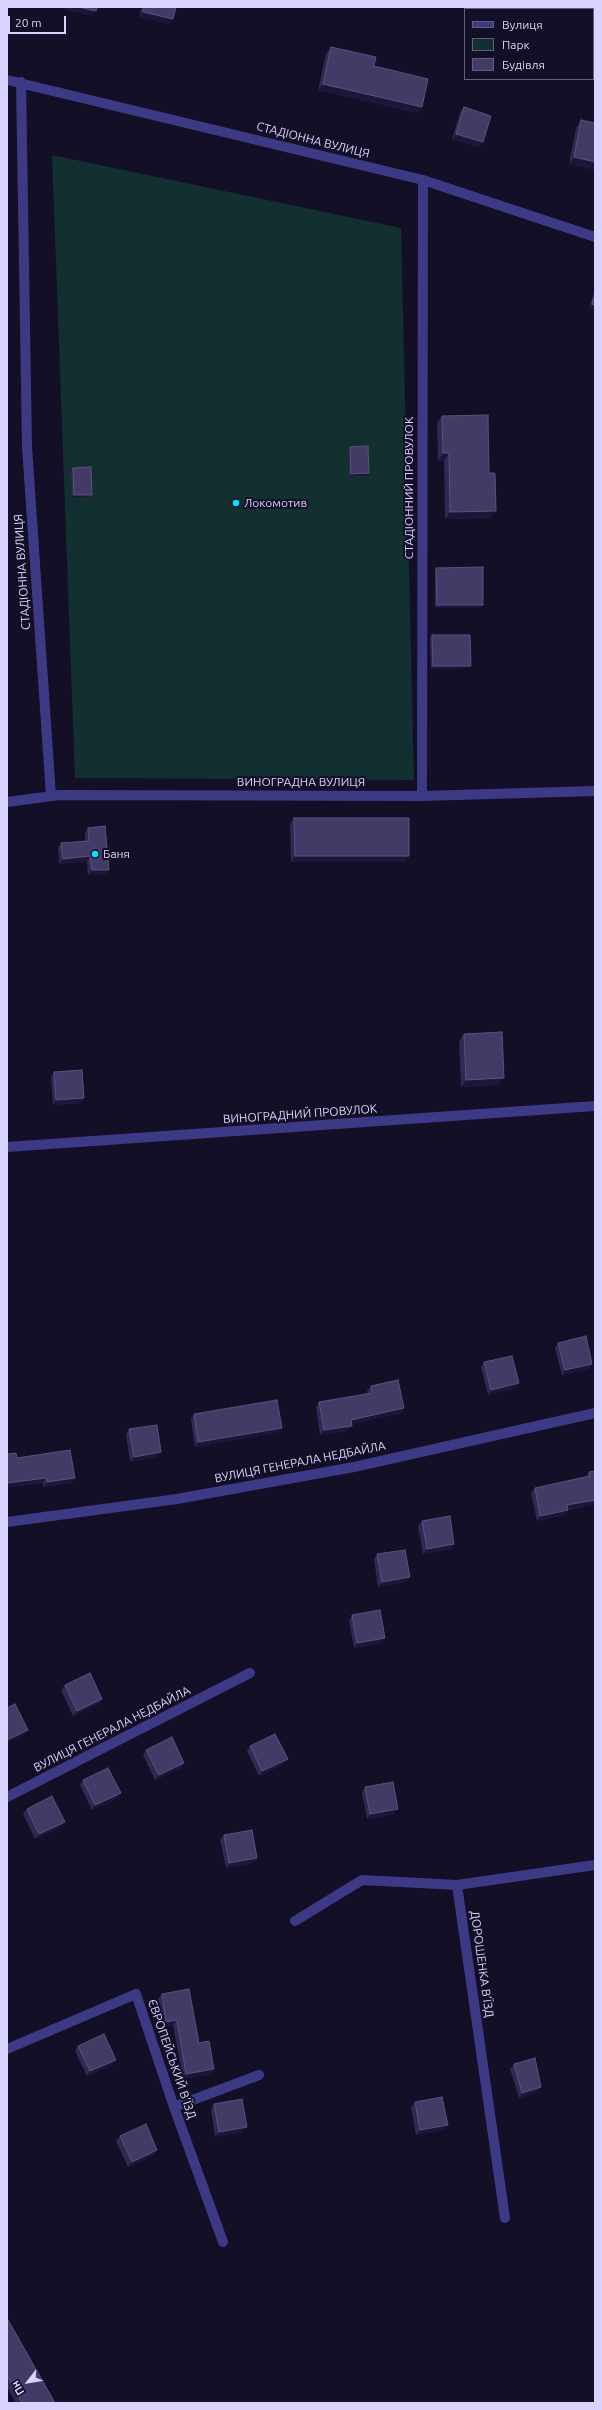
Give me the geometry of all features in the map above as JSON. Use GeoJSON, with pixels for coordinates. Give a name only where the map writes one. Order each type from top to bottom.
{"type":"FeatureCollection","features":[{"type":"Feature","properties":{"kind":"street","name":"СТАДІОННА ВУЛИЦЯ"},"geometry":{"type":"LineString","coordinates":[[7,80],[423,180],[595,237]]}},
{"type":"Feature","properties":{"kind":"street","name":"СТАДІОННА ВУЛИЦЯ"},"geometry":{"type":"LineString","coordinates":[[20,82],[27,447],[51,796]]}},
{"type":"Feature","properties":{"kind":"street","name":"СТАДІОННИЙ ПРОВУЛОК"},"geometry":{"type":"LineString","coordinates":[[422,796],[423,180]]}},
{"type":"Feature","properties":{"kind":"street","name":"ВИНОГРАДНА ВУЛИЦЯ"},"geometry":{"type":"LineString","coordinates":[[7,802],[51,796],[422,796],[595,791]]}},
{"type":"Feature","properties":{"kind":"street","name":"ВИНОГРАДНИЙ ПРОВУЛОК"},"geometry":{"type":"LineString","coordinates":[[7,1147],[595,1106]]}},
{"type":"Feature","properties":{"kind":"street","name":"ВУЛИЦЯ ГЕНЕРАЛА НЕДБАЙЛА"},"geometry":{"type":"LineString","coordinates":[[7,1522],[177,1499],[338,1469],[595,1413]]}},
{"type":"Feature","properties":{"kind":"street","name":"ВУЛИЦЯ ГЕНЕРАЛА НЕДБАЙЛА"},"geometry":{"type":"LineString","coordinates":[[7,1797],[250,1673]]}},
{"type":"Feature","properties":{"kind":"street"},"geometry":{"type":"LineString","coordinates":[[295,1921],[362,1880],[457,1885],[595,1864]]}},
{"type":"Feature","properties":{"kind":"street","name":"ДОРОШЕНКА В’ЇЗД"},"geometry":{"type":"LineString","coordinates":[[457,1885],[505,2218]]}},
{"type":"Feature","properties":{"kind":"street","name":"ЄВРОПЕЙСЬКИЙ В’ЇЗД"},"geometry":{"type":"LineString","coordinates":[[7,2049],[136,1994],[174,2107],[223,2242]]}},
{"type":"Feature","properties":{"kind":"street"},"geometry":{"type":"LineString","coordinates":[[174,2107],[259,2075]]}},
{"type":"Feature","properties":{"kind":"green space","name":"Локомотив"},"geometry":{"type":"Polygon","coordinates":[[[52,155],[401,228],[414,780],[75,778],[52,155]]]}},
{"type":"Feature","properties":{"kind":"building"},"geometry":{"type":"Polygon","coordinates":[[[78,7],[97,7],[96,11],[78,7]]]}},
{"type":"Feature","properties":{"kind":"building"},"geometry":{"type":"Polygon","coordinates":[[[144,7],[176,7],[173,19],[143,12],[144,7]]]}},
{"type":"Feature","properties":{"kind":"building"},"geometry":{"type":"Polygon","coordinates":[[[331,47],[376,57],[374,66],[428,79],[422,107],[323,84],[331,47]]]}},
{"type":"Feature","properties":{"kind":"building"},"geometry":{"type":"Polygon","coordinates":[[[464,107],[491,116],[483,142],[456,134],[464,107]]]}},
{"type":"Feature","properties":{"kind":"building"},"geometry":{"type":"Polygon","coordinates":[[[581,120],[595,123],[595,162],[574,157],[581,120]]]}},
{"type":"Feature","properties":{"kind":"building"},"geometry":{"type":"Polygon","coordinates":[[[595,295],[595,305],[592,304],[595,295]]]}},
{"type":"Feature","properties":{"kind":"building"},"geometry":{"type":"Polygon","coordinates":[[[488,415],[489,473],[495,473],[496,511],[450,512],[449,453],[443,453],[442,416],[488,415]]]}},
{"type":"Feature","properties":{"kind":"building"},"geometry":{"type":"Polygon","coordinates":[[[368,446],[369,473],[351,474],[350,447],[368,446]]]}},
{"type":"Feature","properties":{"kind":"building"},"geometry":{"type":"Polygon","coordinates":[[[91,467],[92,495],[74,495],[73,468],[91,467]]]}},
{"type":"Feature","properties":{"kind":"building"},"geometry":{"type":"Polygon","coordinates":[[[483,567],[483,605],[437,605],[436,568],[483,567]]]}},
{"type":"Feature","properties":{"kind":"building"},"geometry":{"type":"Polygon","coordinates":[[[432,635],[470,635],[471,666],[433,666],[432,635]]]}},
{"type":"Feature","properties":{"kind":"building"},"geometry":{"type":"Polygon","coordinates":[[[294,818],[409,818],[409,856],[295,856],[294,818]]]}},
{"type":"Feature","properties":{"kind":"building"},"geometry":{"type":"Polygon","coordinates":[[[105,826],[109,870],[92,870],[90,856],[63,859],[61,843],[89,841],[88,828],[105,826]]]}},
{"type":"Feature","properties":{"kind":"building"},"geometry":{"type":"Polygon","coordinates":[[[502,1032],[504,1078],[466,1080],[464,1034],[502,1032]]]}},
{"type":"Feature","properties":{"kind":"building"},"geometry":{"type":"Polygon","coordinates":[[[82,1070],[84,1098],[56,1100],[54,1072],[82,1070]]]}},
{"type":"Feature","properties":{"kind":"building"},"geometry":{"type":"Polygon","coordinates":[[[586,1336],[592,1364],[565,1370],[558,1343],[586,1336]]]}},
{"type":"Feature","properties":{"kind":"building"},"geometry":{"type":"Polygon","coordinates":[[[512,1356],[519,1383],[491,1390],[484,1362],[512,1356]]]}},
{"type":"Feature","properties":{"kind":"building"},"geometry":{"type":"Polygon","coordinates":[[[398,1380],[404,1408],[351,1420],[352,1426],[324,1430],[319,1402],[372,1393],[371,1386],[398,1380]]]}},
{"type":"Feature","properties":{"kind":"building"},"geometry":{"type":"Polygon","coordinates":[[[277,1400],[282,1428],[198,1442],[194,1414],[277,1400]]]}},
{"type":"Feature","properties":{"kind":"building"},"geometry":{"type":"Polygon","coordinates":[[[157,1425],[161,1452],[134,1457],[129,1429],[157,1425]]]}},
{"type":"Feature","properties":{"kind":"building"},"geometry":{"type":"Polygon","coordinates":[[[70,1450],[75,1478],[47,1482],[46,1478],[7,1483],[7,1454],[16,1453],[17,1458],[70,1450]]]}},
{"type":"Feature","properties":{"kind":"building"},"geometry":{"type":"Polygon","coordinates":[[[595,1471],[595,1500],[567,1505],[568,1510],[540,1516],[535,1488],[590,1476],[589,1472],[595,1471]]]}},
{"type":"Feature","properties":{"kind":"building"},"geometry":{"type":"Polygon","coordinates":[[[450,1516],[454,1544],[427,1549],[422,1521],[450,1516]]]}},
{"type":"Feature","properties":{"kind":"building"},"geometry":{"type":"Polygon","coordinates":[[[405,1550],[410,1577],[382,1582],[377,1554],[405,1550]]]}},
{"type":"Feature","properties":{"kind":"building"},"geometry":{"type":"Polygon","coordinates":[[[380,1610],[385,1638],[357,1643],[352,1615],[380,1610]]]}},
{"type":"Feature","properties":{"kind":"building"},"geometry":{"type":"Polygon","coordinates":[[[90,1673],[102,1699],[77,1711],[65,1685],[90,1673]]]}},
{"type":"Feature","properties":{"kind":"building"},"geometry":{"type":"Polygon","coordinates":[[[15,1704],[28,1730],[7,1740],[7,1708],[15,1704]]]}},
{"type":"Feature","properties":{"kind":"building"},"geometry":{"type":"Polygon","coordinates":[[[275,1734],[288,1759],[262,1771],[250,1746],[275,1734]]]}},
{"type":"Feature","properties":{"kind":"building"},"geometry":{"type":"Polygon","coordinates":[[[172,1737],[184,1763],[159,1775],[146,1750],[172,1737]]]}},
{"type":"Feature","properties":{"kind":"building"},"geometry":{"type":"Polygon","coordinates":[[[108,1768],[121,1793],[95,1805],[83,1780],[108,1768]]]}},
{"type":"Feature","properties":{"kind":"building"},"geometry":{"type":"Polygon","coordinates":[[[393,1782],[398,1809],[370,1814],[365,1787],[393,1782]]]}},
{"type":"Feature","properties":{"kind":"building"},"geometry":{"type":"Polygon","coordinates":[[[52,1796],[65,1822],[39,1834],[27,1809],[52,1796]]]}},
{"type":"Feature","properties":{"kind":"building"},"geometry":{"type":"Polygon","coordinates":[[[252,1830],[257,1858],[229,1863],[224,1835],[252,1830]]]}},
{"type":"Feature","properties":{"kind":"building"},"geometry":{"type":"Polygon","coordinates":[[[189,1989],[199,2043],[209,2041],[214,2069],[186,2074],[177,2020],[166,2022],[162,1994],[189,1989]]]}},
{"type":"Feature","properties":{"kind":"building"},"geometry":{"type":"Polygon","coordinates":[[[104,2034],[116,2060],[90,2071],[78,2046],[104,2034]]]}},
{"type":"Feature","properties":{"kind":"building"},"geometry":{"type":"Polygon","coordinates":[[[535,2058],[541,2087],[522,2093],[514,2064],[535,2058]]]}},
{"type":"Feature","properties":{"kind":"building"},"geometry":{"type":"Polygon","coordinates":[[[442,2097],[448,2125],[420,2130],[415,2102],[442,2097]]]}},
{"type":"Feature","properties":{"kind":"building"},"geometry":{"type":"Polygon","coordinates":[[[242,2099],[247,2127],[219,2132],[214,2104],[242,2099]]]}},
{"type":"Feature","properties":{"kind":"building"},"geometry":{"type":"Polygon","coordinates":[[[146,2124],[157,2150],[132,2162],[120,2136],[146,2124]]]}},
{"type":"Feature","properties":{"kind":"building"},"geometry":{"type":"Polygon","coordinates":[[[7,2318],[55,2403],[22,2403],[7,2375],[7,2318]]]}},
{"type":"Feature","properties":{"kind":"place","name":"Локомотив"},"geometry":{"type":"Point","coordinates":[236,503]}},
{"type":"Feature","properties":{"kind":"place","name":"Баня"},"geometry":{"type":"Point","coordinates":[95,854]}}]}
